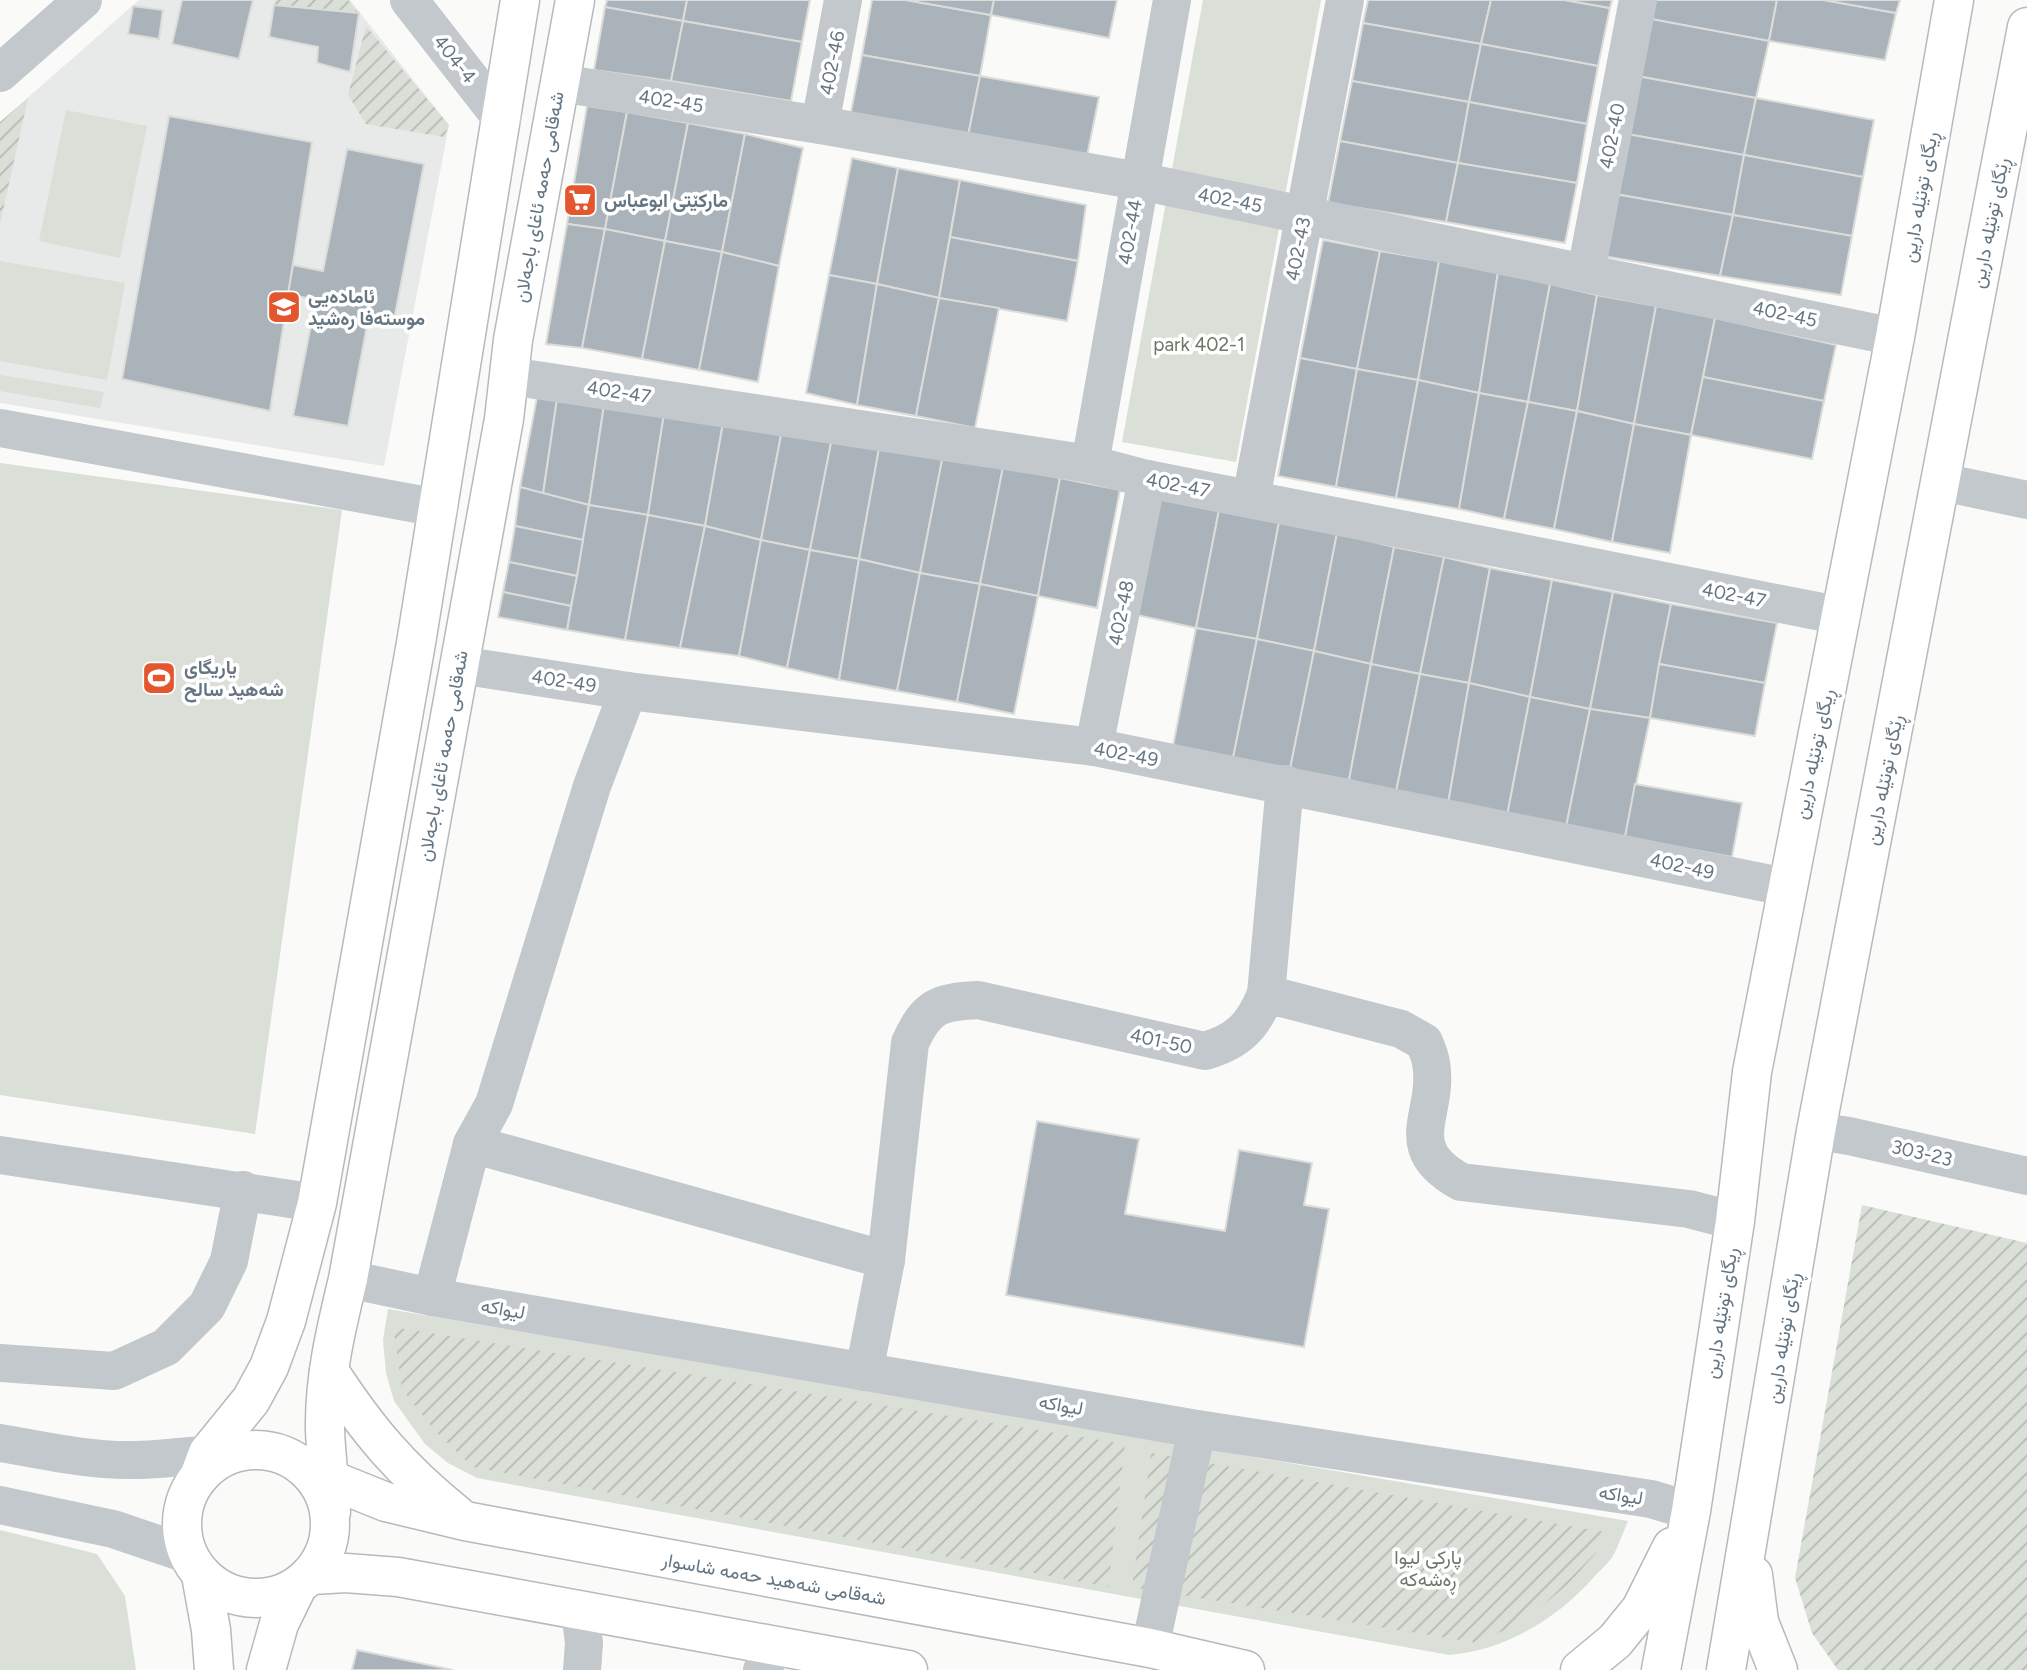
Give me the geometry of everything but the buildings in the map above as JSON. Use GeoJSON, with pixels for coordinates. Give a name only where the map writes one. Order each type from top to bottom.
{"type":"FeatureCollection","features":[{"type":"Feature","properties":{"kind":"main road"},"geometry":{"type":"LineString","coordinates":[[214,1670],[211,1630],[194,1564],[182,1534],[182,1513],[188,1494],[213,1461],[269,1367],[286,1321],[317,1203],[439,508],[520,0]]}},
{"type":"Feature","properties":{"kind":"main road","name":"شەقامی حەمە ئاغای باجەلان"},"geometry":{"type":"LineString","coordinates":[[323,1487],[329,1371],[333,1344],[348,1279],[429,840],[510,376],[513,340],[575,0]]}},
{"type":"Feature","properties":{"kind":"main road","name":"ڕیگای تونێلە دارین"},"geometry":{"type":"LineString","coordinates":[[1661,1670],[1690,1511],[1735,1221],[1752,1072],[1895,337],[1954,0]]}},
{"type":"Feature","properties":{"kind":"main road","name":"ڕێگای تونێلە دارین"},"geometry":{"type":"LineString","coordinates":[[1750,1535],[1816,1131],[2027,27]]}},
{"type":"Feature","properties":{"kind":"main road"},"geometry":{"type":"LineString","coordinates":[[381,834],[429,840]]}},
{"type":"Feature","properties":{"kind":"main road"},"geometry":{"type":"LineString","coordinates":[[329,1371],[359,1416],[390,1455],[425,1490],[465,1521]]}},
{"type":"Feature","properties":{"kind":"main road"},"geometry":{"type":"LineString","coordinates":[[213,1461],[251,1450],[272,1451],[292,1458],[323,1487],[331,1535],[324,1556],[304,1581],[279,1624],[266,1670]]}},
{"type":"Feature","properties":{"kind":"main road","name":"شەقامی شەهید حەمە شاسوار"},"geometry":{"type":"LineString","coordinates":[[323,1487],[465,1521],[1150,1648],[1245,1670]]}},
{"type":"Feature","properties":{"kind":"main road"},"geometry":{"type":"LineString","coordinates":[[1580,1670],[1615,1641],[1640,1609],[1690,1511]]}},
{"type":"Feature","properties":{"kind":"main road"},"geometry":{"type":"LineString","coordinates":[[1726,1670],[1750,1535]]}},
{"type":"Feature","properties":{"kind":"main road"},"geometry":{"type":"LineString","coordinates":[[1750,1535],[1759,1622],[1778,1670]]}},
{"type":"Feature","properties":{"kind":"main road"},"geometry":{"type":"LineString","coordinates":[[194,1564],[222,1591],[247,1598],[273,1597],[304,1581],[374,1574],[580,1610],[769,1658],[908,1670]]}},
{"type":"Feature","properties":{"kind":"street"},"geometry":{"type":"LineString","coordinates":[[0,73],[83,0]]}},
{"type":"Feature","properties":{"kind":"street","name":"404-4"},"geometry":{"type":"LineString","coordinates":[[409,0],[502,119]]}},
{"type":"Feature","properties":{"kind":"street","name":"402-46"},"geometry":{"type":"LineString","coordinates":[[820,125],[843,0]]}},
{"type":"Feature","properties":{"kind":"street","name":"402-44"},"geometry":{"type":"LineString","coordinates":[[1090,464],[1172,0]]}},
{"type":"Feature","properties":{"kind":"street","name":"402-43"},"geometry":{"type":"LineString","coordinates":[[1251,499],[1345,0]]}},
{"type":"Feature","properties":{"kind":"street","name":"402-40"},"geometry":{"type":"LineString","coordinates":[[1586,272],[1638,0]]}},
{"type":"Feature","properties":{"kind":"street","name":"402-45"},"geometry":{"type":"LineString","coordinates":[[560,83],[1139,181],[1895,337]]}},
{"type":"Feature","properties":{"kind":"street","name":"402-47"},"geometry":{"type":"LineString","coordinates":[[510,376],[1090,464],[1147,479],[1842,616]]}},
{"type":"Feature","properties":{"kind":"street"},"geometry":{"type":"LineString","coordinates":[[0,428],[439,508]]}},
{"type":"Feature","properties":{"kind":"street","name":"402-48"},"geometry":{"type":"LineString","coordinates":[[1094,747],[1147,479]]}},
{"type":"Feature","properties":{"kind":"street"},"geometry":{"type":"LineString","coordinates":[[1941,482],[2027,500]]}},
{"type":"Feature","properties":{"kind":"street","name":"402-49"},"geometry":{"type":"LineString","coordinates":[[459,665],[628,691],[1094,747],[1786,887]]}},
{"type":"Feature","properties":{"kind":"street"},"geometry":{"type":"LineString","coordinates":[[432,1297],[472,1144],[494,1104],[592,786],[628,691]]}},
{"type":"Feature","properties":{"kind":"street"},"geometry":{"type":"LineString","coordinates":[[1285,784],[1266,994],[1401,1029],[1424,1042],[1431,1062],[1432,1076],[1424,1136],[1431,1158],[1443,1172],[1461,1182],[1689,1209],[1735,1221]]}},
{"type":"Feature","properties":{"kind":"street","name":"401-50"},"geometry":{"type":"LineString","coordinates":[[864,1372],[886,1260],[910,1043],[920,1021],[946,1002],[978,1000],[1205,1051],[1236,1038],[1248,1027],[1257,1015],[1266,994]]}},
{"type":"Feature","properties":{"kind":"street","name":"303-23"},"geometry":{"type":"LineString","coordinates":[[1816,1131],[2027,1176]]}},
{"type":"Feature","properties":{"kind":"street"},"geometry":{"type":"LineString","coordinates":[[472,1144],[886,1260]]}},
{"type":"Feature","properties":{"kind":"street"},"geometry":{"type":"LineString","coordinates":[[0,1155],[317,1203]]}},
{"type":"Feature","properties":{"kind":"street"},"geometry":{"type":"LineString","coordinates":[[0,1363],[114,1371],[166,1347],[207,1306],[229,1261],[243,1190]]}},
{"type":"Feature","properties":{"kind":"street","name":"لیواکە"},"geometry":{"type":"LineString","coordinates":[[348,1279],[432,1297],[1197,1429],[1651,1499],[1690,1511]]}},
{"type":"Feature","properties":{"kind":"street"},"geometry":{"type":"LineString","coordinates":[[1150,1648],[1197,1429]]}},
{"type":"Feature","properties":{"kind":"street"},"geometry":{"type":"LineString","coordinates":[[0,1443],[126,1460],[213,1461]]}},
{"type":"Feature","properties":{"kind":"street"},"geometry":{"type":"LineString","coordinates":[[0,1505],[113,1529],[194,1564]]}},
{"type":"Feature","properties":{"kind":"street"},"geometry":{"type":"LineString","coordinates":[[580,1610],[584,1643],[582,1670]]}},
{"type":"Feature","properties":{"kind":"shaded area"},"geometry":{"type":"Polygon","coordinates":[[[139,0],[350,0],[449,125],[384,466],[0,403],[0,122],[139,0]]]}},
{"type":"Feature","properties":{"kind":"green space"},"geometry":{"type":"Polygon","coordinates":[[[275,0],[348,0],[358,12],[274,5],[275,0]]]}},
{"type":"Feature","properties":{"kind":"green space","name":"park 402-1"},"geometry":{"type":"Polygon","coordinates":[[[1203,0],[1321,0],[1236,462],[1122,442],[1203,0]]]}},
{"type":"Feature","properties":{"kind":"green space"},"geometry":{"type":"Polygon","coordinates":[[[366,26],[449,125],[444,137],[366,124],[348,95],[366,26]]]}},
{"type":"Feature","properties":{"kind":"green space"},"geometry":{"type":"Polygon","coordinates":[[[28,98],[0,224],[0,122],[28,98]]]}},
{"type":"Feature","properties":{"kind":"green space"},"geometry":{"type":"Polygon","coordinates":[[[66,110],[147,126],[120,258],[39,241],[66,110]]]}},
{"type":"Feature","properties":{"kind":"green space"},"geometry":{"type":"Polygon","coordinates":[[[0,261],[125,283],[107,380],[0,361],[0,261]]]}},
{"type":"Feature","properties":{"kind":"green space"},"geometry":{"type":"Polygon","coordinates":[[[0,375],[104,392],[100,408],[0,391],[0,375]]]}},
{"type":"Feature","properties":{"kind":"green space","name":"یاریگای شەهید سالح"},"geometry":{"type":"Polygon","coordinates":[[[0,463],[342,510],[255,1134],[0,1095],[0,463]]]}},
{"type":"Feature","properties":{"kind":"green space"},"geometry":{"type":"Polygon","coordinates":[[[1862,1205],[2027,1243],[2027,1670],[1838,1670],[1812,1633],[1795,1578],[1862,1205]]]}},
{"type":"Feature","properties":{"kind":"green space","name":"پارکی لیوا ڕەشەکە"},"geometry":{"type":"Polygon","coordinates":[[[388,1309],[1628,1521],[1609,1561],[1580,1592],[1547,1619],[1491,1647],[1449,1655],[477,1478],[448,1463],[425,1444],[394,1401],[386,1373],[383,1340],[388,1309]]]}},
{"type":"Feature","properties":{"kind":"green space"},"geometry":{"type":"Polygon","coordinates":[[[393,1327],[1125,1444],[1108,1587],[473,1467],[436,1432],[402,1389],[393,1327]]]}},
{"type":"Feature","properties":{"kind":"green space"},"geometry":{"type":"Polygon","coordinates":[[[1151,1453],[1604,1532],[1596,1553],[1568,1584],[1527,1619],[1478,1643],[1132,1587],[1151,1453]]]}},
{"type":"Feature","properties":{"kind":"green space"},"geometry":{"type":"Polygon","coordinates":[[[0,1530],[97,1554],[125,1596],[136,1670],[0,1670],[0,1530]]]}},
{"type":"Feature","properties":{"kind":"place","name":"مارکێتی ابوعباس"},"geometry":{"type":"Point","coordinates":[580,200]}},
{"type":"Feature","properties":{"kind":"place","name":"ئامادەیی موستەفا رەشید"},"geometry":{"type":"Point","coordinates":[284,307]}},
{"type":"Feature","properties":{"kind":"place","name":"یاریگای شەهید سالح"},"geometry":{"type":"Point","coordinates":[159,678]}}]}
